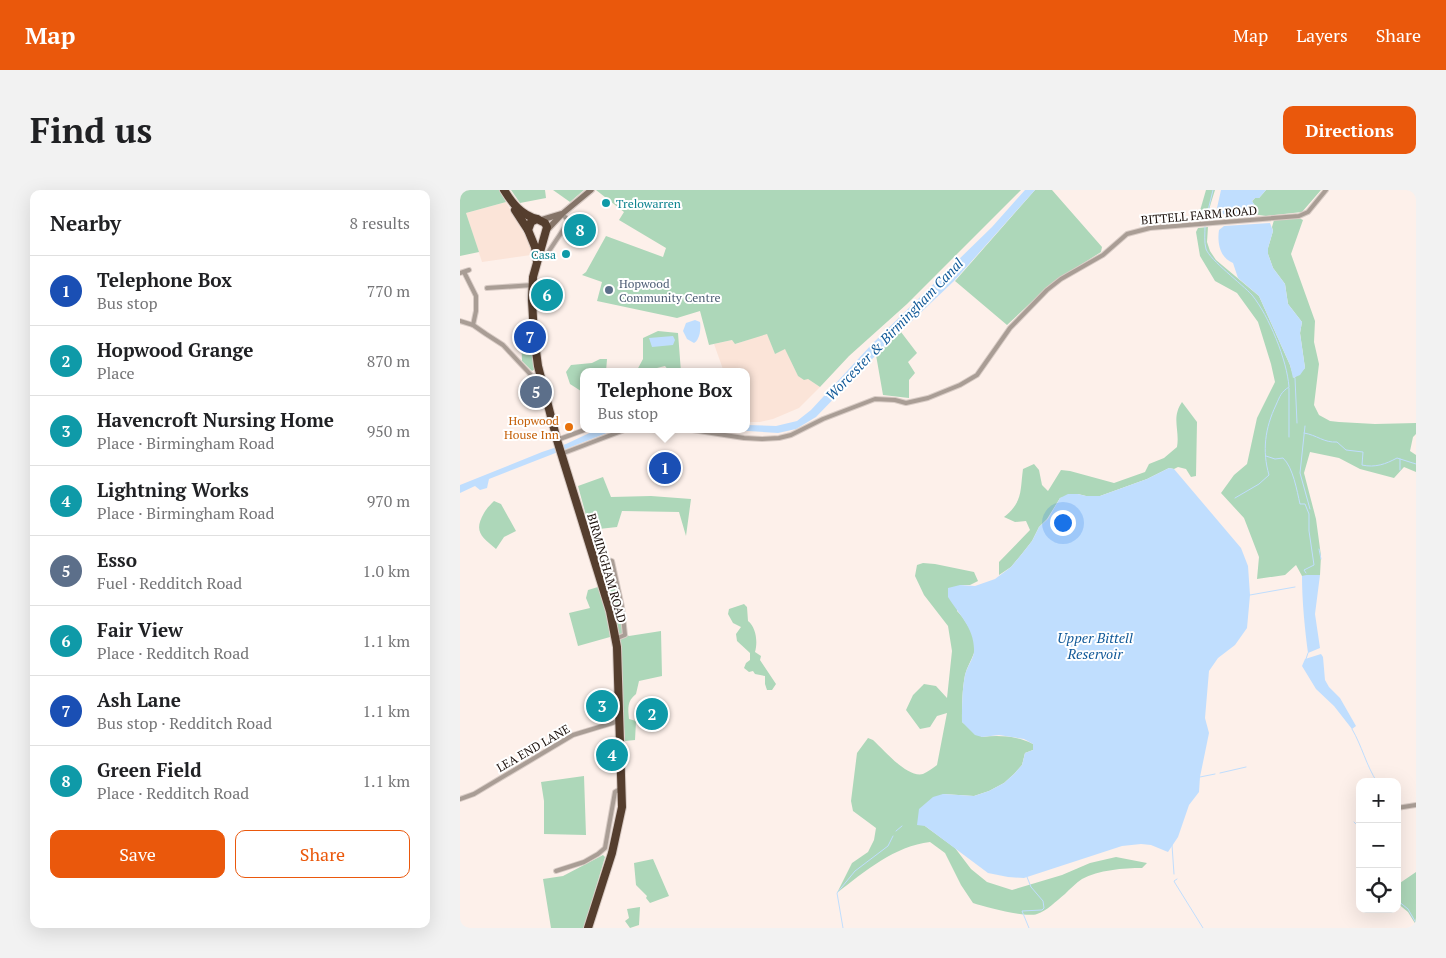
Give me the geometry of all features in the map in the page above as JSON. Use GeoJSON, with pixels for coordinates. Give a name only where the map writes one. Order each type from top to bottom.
{"type":"FeatureCollection","features":[{"type":"Feature","properties":{"kind":"highway"},"geometry":{"type":"LineString","coordinates":[[504,190],[530,233],[535,247],[537,262]]}},
{"type":"Feature","properties":{"kind":"highway"},"geometry":{"type":"LineString","coordinates":[[513,204],[526,215],[545,223],[545,233],[538,238],[530,233]]}},
{"type":"Feature","properties":{"kind":"highway"},"geometry":{"type":"LineString","coordinates":[[530,233],[531,222],[539,219]]}},
{"type":"Feature","properties":{"kind":"highway","name":"BIRMINGHAM ROAD"},"geometry":{"type":"LineString","coordinates":[[545,233],[533,285],[532,316],[540,377],[557,442],[610,611],[615,639],[622,807],[614,847],[588,928]]}},
{"type":"Feature","properties":{"kind":"main road"},"geometry":{"type":"LineString","coordinates":[[545,233],[562,214],[591,190]]}},
{"type":"Feature","properties":{"kind":"main road"},"geometry":{"type":"LineString","coordinates":[[539,219],[562,214]]}},
{"type":"Feature","properties":{"kind":"street","name":"BITTELL FARM ROAD"},"geometry":{"type":"LineString","coordinates":[[712,433],[744,438],[779,438],[875,399],[906,402],[928,398],[960,385],[977,375],[1010,328],[1048,290],[1061,279],[1103,255],[1127,234],[1150,228],[1299,216],[1308,212],[1326,190]]}},
{"type":"Feature","properties":{"kind":"street"},"geometry":{"type":"LineString","coordinates":[[545,257],[566,224],[562,214]]}},
{"type":"Feature","properties":{"kind":"street"},"geometry":{"type":"LineString","coordinates":[[469,270],[462,272],[476,296],[476,311],[473,325]]}},
{"type":"Feature","properties":{"kind":"street"},"geometry":{"type":"LineString","coordinates":[[487,288],[533,285]]}},
{"type":"Feature","properties":{"kind":"street"},"geometry":{"type":"LineString","coordinates":[[460,321],[473,325],[503,345],[532,376],[540,377]]}},
{"type":"Feature","properties":{"kind":"street"},"geometry":{"type":"LineString","coordinates":[[557,442],[580,432]]}},
{"type":"Feature","properties":{"kind":"street"},"geometry":{"type":"LineString","coordinates":[[561,453],[616,433]]}},
{"type":"Feature","properties":{"kind":"street"},"geometry":{"type":"LineString","coordinates":[[594,559],[602,558],[612,561],[622,607],[625,635],[615,639]]}},
{"type":"Feature","properties":{"kind":"street","name":"LEA END LANE"},"geometry":{"type":"LineString","coordinates":[[460,799],[474,794],[573,735],[619,721]]}},
{"type":"Feature","properties":{"kind":"street"},"geometry":{"type":"LineString","coordinates":[[605,848],[614,792],[622,788]]}},
{"type":"Feature","properties":{"kind":"street"},"geometry":{"type":"LineString","coordinates":[[1401,808],[1416,806]]}},
{"type":"Feature","properties":{"kind":"street"},"geometry":{"type":"LineString","coordinates":[[556,871],[584,862],[605,848],[614,847]]}},
{"type":"Feature","properties":{"kind":"shaded area"},"geometry":{"type":"Polygon","coordinates":[[[506,202],[531,246],[531,255],[482,262],[466,213],[506,202]]]}},
{"type":"Feature","properties":{"kind":"shaded area"},"geometry":{"type":"Polygon","coordinates":[[[767,333],[775,354],[785,348],[798,376],[808,379],[820,387],[799,408],[773,419],[750,422],[750,368],[723,368],[714,344],[732,340],[736,344],[767,333]]]}},
{"type":"Feature","properties":{"kind":"green space"},"geometry":{"type":"Polygon","coordinates":[[[460,190],[500,190],[506,202],[466,213],[479,252],[460,256],[460,190]]]}},
{"type":"Feature","properties":{"kind":"green space"},"geometry":{"type":"Polygon","coordinates":[[[511,190],[545,190],[546,198],[520,203],[511,190]]]}},
{"type":"Feature","properties":{"kind":"green space"},"geometry":{"type":"Polygon","coordinates":[[[553,190],[584,190],[570,202],[553,190]]]}},
{"type":"Feature","properties":{"kind":"green space"},"geometry":{"type":"Polygon","coordinates":[[[596,190],[1021,190],[907,304],[849,356],[820,387],[808,379],[804,380],[798,376],[785,349],[775,354],[767,334],[735,344],[732,340],[709,345],[700,311],[677,318],[597,301],[602,282],[582,275],[586,272],[606,236],[663,257],[666,248],[619,220],[624,212],[596,190]]]}},
{"type":"Feature","properties":{"kind":"green space"},"geometry":{"type":"Polygon","coordinates":[[[1035,190],[1052,190],[1102,247],[1101,252],[1052,283],[1007,325],[955,281],[1035,190]]]}},
{"type":"Feature","properties":{"kind":"green space"},"geometry":{"type":"Polygon","coordinates":[[[1206,190],[1215,190],[1206,219],[1197,221],[1206,190]]]}},
{"type":"Feature","properties":{"kind":"green space"},"geometry":{"type":"Polygon","coordinates":[[[1266,190],[1321,190],[1302,212],[1266,216],[1252,214],[1255,211],[1255,206],[1252,201],[1255,198],[1259,198],[1266,190]]]}},
{"type":"Feature","properties":{"kind":"green space"},"geometry":{"type":"Polygon","coordinates":[[[1297,217],[1303,220],[1291,254],[1315,321],[1314,342],[1319,364],[1314,405],[1319,415],[1330,421],[1375,424],[1416,423],[1416,434],[1413,437],[1410,451],[1416,455],[1416,472],[1404,467],[1394,478],[1360,469],[1339,458],[1310,452],[1304,473],[1316,519],[1321,556],[1320,575],[1302,576],[1296,565],[1285,575],[1257,579],[1259,557],[1244,518],[1221,493],[1234,475],[1247,464],[1257,418],[1275,382],[1258,322],[1237,293],[1215,281],[1200,256],[1196,232],[1198,228],[1208,227],[1207,242],[1216,260],[1259,296],[1294,378],[1305,368],[1300,333],[1302,322],[1288,304],[1285,284],[1273,268],[1268,248],[1274,220],[1297,217]]]}},
{"type":"Feature","properties":{"kind":"green space"},"geometry":{"type":"Polygon","coordinates":[[[658,331],[678,333],[681,368],[667,368],[665,366],[638,368],[643,359],[643,338],[658,331]]]}},
{"type":"Feature","properties":{"kind":"green space"},"geometry":{"type":"Polygon","coordinates":[[[901,332],[917,353],[908,362],[915,373],[909,380],[909,398],[883,395],[876,355],[901,332]]]}},
{"type":"Feature","properties":{"kind":"green space"},"geometry":{"type":"Polygon","coordinates":[[[530,336],[535,369],[532,371],[522,361],[521,337],[530,336]]]}},
{"type":"Feature","properties":{"kind":"green space"},"geometry":{"type":"Polygon","coordinates":[[[600,359],[607,359],[606,368],[580,368],[580,390],[570,384],[566,372],[571,365],[592,363],[600,359]]]}},
{"type":"Feature","properties":{"kind":"green space"},"geometry":{"type":"Polygon","coordinates":[[[1182,402],[1197,422],[1196,476],[1191,477],[1186,469],[1178,467],[1174,469],[1169,468],[1147,479],[1100,496],[1078,494],[1060,498],[1021,555],[1011,567],[999,575],[999,562],[1030,530],[1026,521],[1015,522],[1004,517],[1015,506],[1020,496],[1023,469],[1034,464],[1039,470],[1042,485],[1048,491],[1061,470],[1114,483],[1145,472],[1149,464],[1164,458],[1177,447],[1176,419],[1182,402]]]}},
{"type":"Feature","properties":{"kind":"green space"},"geometry":{"type":"Polygon","coordinates":[[[603,477],[611,497],[651,496],[691,499],[686,536],[679,512],[622,511],[617,527],[590,530],[578,486],[603,477]]]}},
{"type":"Feature","properties":{"kind":"green space"},"geometry":{"type":"Polygon","coordinates":[[[494,501],[501,504],[516,531],[504,537],[496,549],[483,537],[479,530],[484,513],[494,501]]]}},
{"type":"Feature","properties":{"kind":"green space"},"geometry":{"type":"Polygon","coordinates":[[[602,559],[610,562],[619,599],[624,633],[629,636],[661,631],[662,676],[639,681],[636,694],[631,699],[629,705],[629,719],[636,721],[635,740],[625,741],[618,643],[613,612],[598,560],[602,559]]]}},
{"type":"Feature","properties":{"kind":"green space"},"geometry":{"type":"Polygon","coordinates":[[[923,563],[974,572],[978,581],[970,585],[960,585],[957,611],[964,619],[973,636],[975,648],[965,675],[962,722],[982,737],[1008,737],[1021,739],[1033,744],[1033,750],[1025,753],[1022,765],[1004,783],[974,796],[943,794],[925,826],[955,848],[971,869],[987,882],[1012,890],[1062,875],[1090,863],[1116,857],[1147,863],[1142,868],[1111,870],[1088,876],[1078,882],[1044,911],[1037,914],[1024,915],[973,903],[961,885],[945,853],[930,842],[917,844],[893,854],[870,868],[837,893],[852,863],[868,852],[874,840],[876,828],[853,811],[851,801],[857,753],[868,738],[873,740],[896,762],[910,772],[923,774],[937,765],[947,713],[937,716],[930,727],[920,729],[906,710],[913,695],[924,684],[936,686],[947,698],[952,651],[948,626],[924,595],[915,576],[917,565],[923,563]]]}},
{"type":"Feature","properties":{"kind":"green space"},"geometry":{"type":"Polygon","coordinates":[[[598,587],[608,618],[610,637],[578,646],[569,613],[590,608],[586,598],[588,590],[598,587]]]}},
{"type":"Feature","properties":{"kind":"green space"},"geometry":{"type":"Polygon","coordinates":[[[744,604],[747,607],[748,621],[756,635],[755,652],[761,656],[760,660],[776,684],[772,690],[767,690],[765,676],[755,674],[753,671],[749,672],[744,668],[750,660],[750,653],[737,641],[736,634],[741,627],[733,623],[728,614],[729,609],[744,604]]]}},
{"type":"Feature","properties":{"kind":"green space"},"geometry":{"type":"Polygon","coordinates":[[[584,776],[586,835],[544,834],[544,801],[541,782],[584,776]]]}},
{"type":"Feature","properties":{"kind":"green space"},"geometry":{"type":"Polygon","coordinates":[[[603,855],[605,857],[584,928],[551,928],[543,879],[563,876],[603,855]]]}},
{"type":"Feature","properties":{"kind":"green space"},"geometry":{"type":"Polygon","coordinates":[[[653,859],[669,896],[650,903],[646,898],[647,896],[636,885],[634,863],[653,859]]]}},
{"type":"Feature","properties":{"kind":"green space"},"geometry":{"type":"Polygon","coordinates":[[[1416,872],[1416,925],[1408,912],[1401,906],[1401,882],[1416,872]]]}},
{"type":"Feature","properties":{"kind":"green space"},"geometry":{"type":"Polygon","coordinates":[[[640,907],[639,925],[630,928],[625,921],[629,918],[627,909],[640,907]]]}},
{"type":"Feature","properties":{"kind":"water","name":"Worcester & Birmingham Canal"},"geometry":{"type":"Polygon","coordinates":[[[1025,190],[1035,190],[954,281],[876,355],[816,417],[796,429],[778,433],[750,431],[750,425],[776,426],[797,421],[811,410],[872,344],[992,227],[1025,190]]]}},
{"type":"Feature","properties":{"kind":"water"},"geometry":{"type":"Polygon","coordinates":[[[1221,190],[1266,190],[1259,198],[1255,198],[1252,201],[1255,211],[1245,216],[1235,216],[1223,214],[1217,208],[1221,190]]]}},
{"type":"Feature","properties":{"kind":"water"},"geometry":{"type":"Polygon","coordinates":[[[1270,223],[1273,231],[1268,254],[1273,268],[1285,284],[1288,304],[1302,322],[1300,333],[1305,368],[1300,375],[1293,378],[1290,365],[1259,296],[1238,278],[1233,263],[1225,258],[1219,245],[1219,230],[1224,226],[1270,223]]]}},
{"type":"Feature","properties":{"kind":"water"},"geometry":{"type":"Polygon","coordinates":[[[695,320],[700,322],[700,327],[699,337],[694,343],[687,339],[683,331],[686,323],[695,320]]]}},
{"type":"Feature","properties":{"kind":"water"},"geometry":{"type":"Polygon","coordinates":[[[673,336],[675,340],[673,345],[652,347],[649,338],[673,336]]]}},
{"type":"Feature","properties":{"kind":"water"},"geometry":{"type":"Polygon","coordinates":[[[589,433],[607,433],[489,479],[487,488],[480,490],[475,486],[460,493],[460,485],[589,433]]]}},
{"type":"Feature","properties":{"kind":"water","name":"Upper Bittell Reservoir"},"geometry":{"type":"Polygon","coordinates":[[[1169,468],[1174,469],[1241,548],[1248,566],[1250,595],[1247,628],[1235,645],[1218,658],[1209,671],[1205,718],[1209,733],[1200,777],[1199,792],[1189,805],[1178,837],[1168,852],[1151,845],[1122,846],[1024,878],[988,873],[925,826],[917,825],[919,809],[933,797],[943,794],[974,796],[989,791],[1004,783],[1014,774],[1022,765],[1025,753],[1033,750],[1033,744],[1024,739],[999,735],[982,737],[975,735],[962,722],[964,681],[974,649],[968,628],[948,597],[948,588],[960,585],[975,586],[995,579],[1011,567],[1032,541],[1039,527],[1048,519],[1060,498],[1068,494],[1100,496],[1147,479],[1169,468]]]}},
{"type":"Feature","properties":{"kind":"water"},"geometry":{"type":"Polygon","coordinates":[[[1320,575],[1315,614],[1320,648],[1308,653],[1302,576],[1320,575]]]}},
{"type":"Feature","properties":{"kind":"water"},"geometry":{"type":"Polygon","coordinates":[[[1321,654],[1323,657],[1325,680],[1340,698],[1356,726],[1352,729],[1334,706],[1316,689],[1302,666],[1305,659],[1321,654]]]}},
{"type":"Feature","properties":{"kind":"waterway"},"geometry":{"type":"LineString","coordinates":[[1206,219],[1213,190]]}},
{"type":"Feature","properties":{"kind":"waterway"},"geometry":{"type":"LineString","coordinates":[[1205,226],[1206,249],[1252,295],[1265,314],[1281,352],[1288,376],[1289,387],[1280,397],[1267,431],[1265,448],[1269,475],[1259,484],[1235,498]]}},
{"type":"Feature","properties":{"kind":"waterway"},"geometry":{"type":"LineString","coordinates":[[1295,378],[1297,423]]}},
{"type":"Feature","properties":{"kind":"waterway"},"geometry":{"type":"LineString","coordinates":[[1289,388],[1289,437]]}},
{"type":"Feature","properties":{"kind":"waterway"},"geometry":{"type":"LineString","coordinates":[[1305,426],[1300,473],[1310,509]]}},
{"type":"Feature","properties":{"kind":"waterway"},"geometry":{"type":"LineString","coordinates":[[1304,433],[1337,442],[1346,450],[1363,452],[1362,465],[1380,465],[1397,458],[1416,464]]}},
{"type":"Feature","properties":{"kind":"waterway"},"geometry":{"type":"LineString","coordinates":[[1266,456],[1275,459],[1283,458],[1286,462],[1294,480],[1300,504],[1305,504],[1309,514],[1309,531],[1314,565],[1304,570],[1306,573]]}},
{"type":"Feature","properties":{"kind":"waterway"},"geometry":{"type":"LineString","coordinates":[[1400,459],[1400,470]]}},
{"type":"Feature","properties":{"kind":"waterway"},"geometry":{"type":"LineString","coordinates":[[1319,549],[1321,559]]}},
{"type":"Feature","properties":{"kind":"waterway"},"geometry":{"type":"LineString","coordinates":[[1250,595],[1295,587]]}},
{"type":"Feature","properties":{"kind":"waterway"},"geometry":{"type":"LineString","coordinates":[[1306,659],[1308,653]]}},
{"type":"Feature","properties":{"kind":"waterway"},"geometry":{"type":"LineString","coordinates":[[1352,729],[1375,778]]}},
{"type":"Feature","properties":{"kind":"waterway"},"geometry":{"type":"LineString","coordinates":[[1220,773],[1246,767]]}},
{"type":"Feature","properties":{"kind":"waterway"},"geometry":{"type":"LineString","coordinates":[[1200,777],[1215,774]]}},
{"type":"Feature","properties":{"kind":"waterway"},"geometry":{"type":"LineString","coordinates":[[896,831],[902,826]]}},
{"type":"Feature","properties":{"kind":"waterway"},"geometry":{"type":"LineString","coordinates":[[843,928],[837,893],[855,871],[888,846],[893,836]]}},
{"type":"Feature","properties":{"kind":"waterway"},"geometry":{"type":"LineString","coordinates":[[1172,845],[1174,874]]}},
{"type":"Feature","properties":{"kind":"waterway"},"geometry":{"type":"LineString","coordinates":[[1027,877],[1031,887],[1043,901],[1044,908],[1042,910],[1022,911],[1029,928]]}},
{"type":"Feature","properties":{"kind":"waterway"},"geometry":{"type":"LineString","coordinates":[[1177,879],[1174,881],[1175,883],[1203,928]]}},
{"type":"Feature","properties":{"kind":"waterway"},"geometry":{"type":"LineString","coordinates":[[1401,903],[1408,909],[1416,923]]}},
{"type":"Feature","properties":{"kind":"place","name":"Trelowarren"},"geometry":{"type":"Point","coordinates":[606,203]}},
{"type":"Feature","properties":{"kind":"place","name":"Green Field"},"geometry":{"type":"Point","coordinates":[580,230]}},
{"type":"Feature","properties":{"kind":"place","name":"Casa"},"geometry":{"type":"Point","coordinates":[566,254]}},
{"type":"Feature","properties":{"kind":"place","name":"Hopwood Community Centre"},"geometry":{"type":"Point","coordinates":[609,290]}},
{"type":"Feature","properties":{"kind":"place","name":"Fair View"},"geometry":{"type":"Point","coordinates":[547,295]}},
{"type":"Feature","properties":{"kind":"place","name":"Ash Lane"},"geometry":{"type":"Point","coordinates":[530,337]}},
{"type":"Feature","properties":{"kind":"place","name":"Esso"},"geometry":{"type":"Point","coordinates":[536,392]}},
{"type":"Feature","properties":{"kind":"place","name":"Hopwood House Inn"},"geometry":{"type":"Point","coordinates":[569,427]}},
{"type":"Feature","properties":{"kind":"place","name":"Telephone Box"},"geometry":{"type":"Point","coordinates":[665,468]}},
{"type":"Feature","properties":{"kind":"place","name":"Havencroft Nursing Home"},"geometry":{"type":"Point","coordinates":[602,706]}},
{"type":"Feature","properties":{"kind":"place","name":"Hopwood Grange"},"geometry":{"type":"Point","coordinates":[652,714]}},
{"type":"Feature","properties":{"kind":"place","name":"Lightning Works"},"geometry":{"type":"Point","coordinates":[612,755]}}]}
